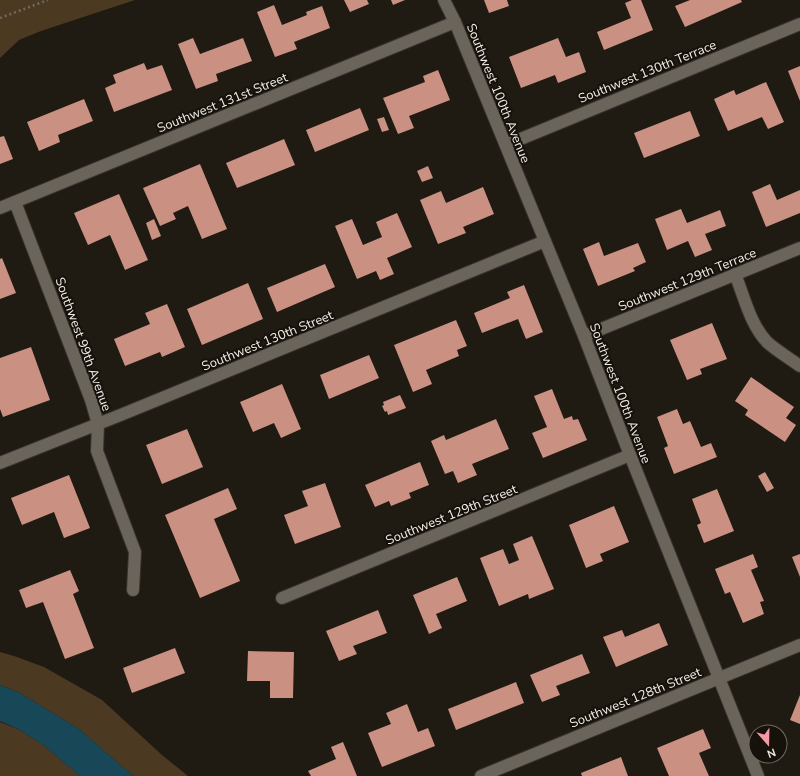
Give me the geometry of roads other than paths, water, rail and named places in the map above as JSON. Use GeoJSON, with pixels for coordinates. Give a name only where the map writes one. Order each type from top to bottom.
{"type":"FeatureCollection","features":[{"type":"Feature","properties":{"kind":"street","name":"Southwest 100th Avenue"},"geometry":{"type":"LineString","coordinates":[[444,0],[455,22],[584,336],[630,456],[758,776]]}},
{"type":"Feature","properties":{"kind":"street","name":"Southwest 131st Street"},"geometry":{"type":"LineString","coordinates":[[0,208],[455,22]]}},
{"type":"Feature","properties":{"kind":"street","name":"Southwest 130th Terrace"},"geometry":{"type":"LineString","coordinates":[[506,145],[800,24]]}},
{"type":"Feature","properties":{"kind":"street","name":"Southwest 99th Avenue"},"geometry":{"type":"LineString","coordinates":[[15,202],[86,386],[98,424],[97,451],[135,552],[133,590]]}},
{"type":"Feature","properties":{"kind":"street","name":"Southwest 130th Street"},"geometry":{"type":"LineString","coordinates":[[0,463],[545,241]]}},
{"type":"Feature","properties":{"kind":"street","name":"Southwest 129th Terrace"},"geometry":{"type":"LineString","coordinates":[[584,336],[800,248]]}},
{"type":"Feature","properties":{"kind":"street"},"geometry":{"type":"LineString","coordinates":[[735,274],[753,319],[762,335],[774,348],[800,366]]}},
{"type":"Feature","properties":{"kind":"street","name":"Southwest 129th Street"},"geometry":{"type":"LineString","coordinates":[[282,598],[630,456]]}},
{"type":"Feature","properties":{"kind":"street","name":"Southwest 128th Street"},"geometry":{"type":"LineString","coordinates":[[481,776],[800,645]]}},
{"type":"Feature","properties":{"kind":"water"},"geometry":{"type":"Polygon","coordinates":[[[0,685],[20,693],[79,729],[133,776],[80,776],[42,744],[20,730],[0,721],[0,685]]]}}]}
